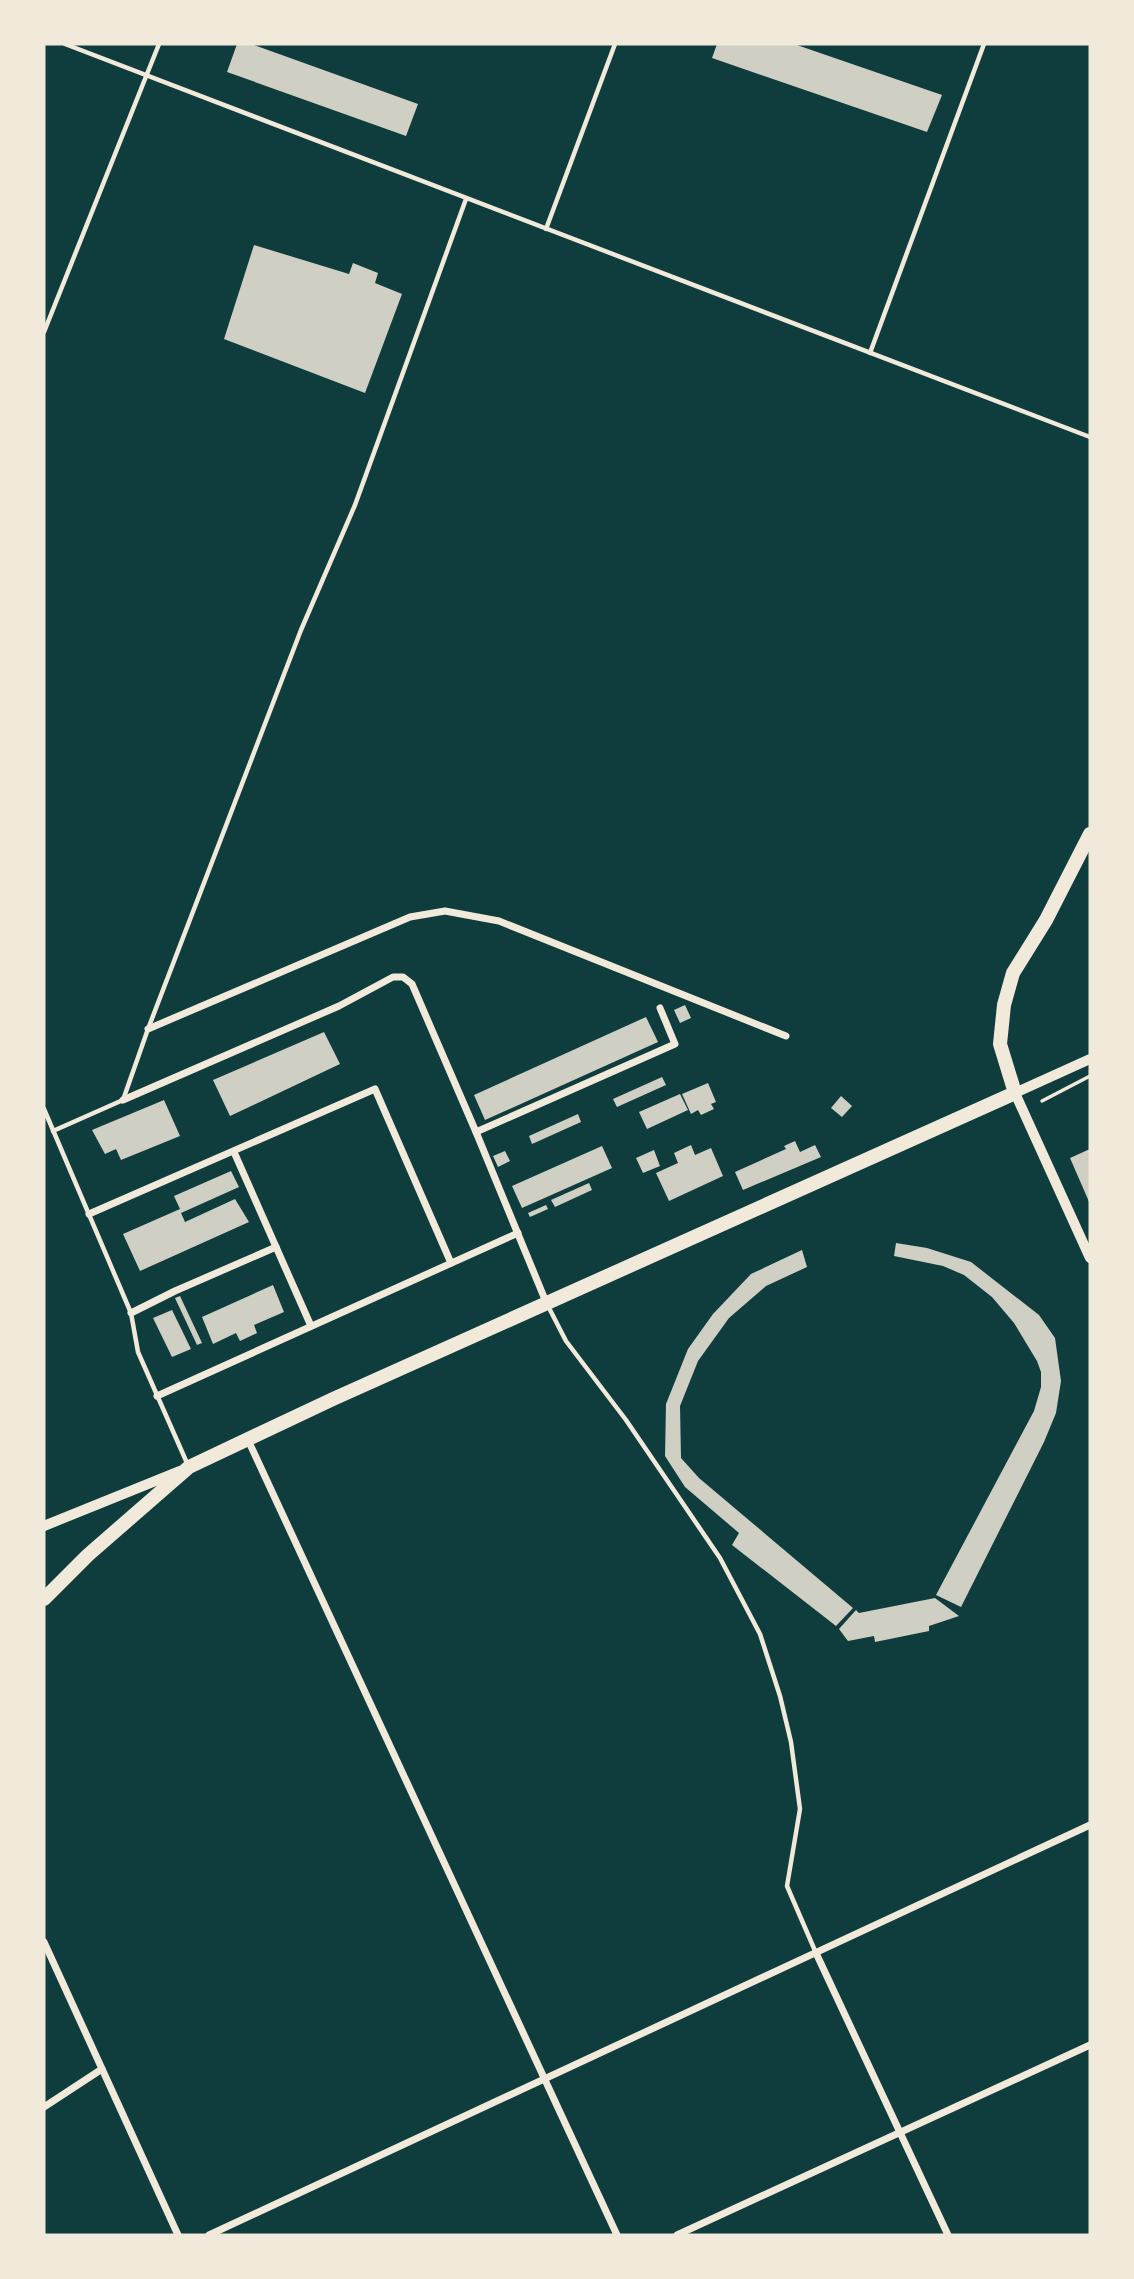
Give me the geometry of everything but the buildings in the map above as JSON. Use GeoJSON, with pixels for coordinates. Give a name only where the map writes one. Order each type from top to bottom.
{"type":"FeatureCollection","features":[{"type":"Feature","properties":{"kind":"highway"},"geometry":{"type":"LineString","coordinates":[[44,1599],[88,1555],[189,1467],[546,1303],[1015,1093],[1000,1044],[1013,973],[1046,920],[1090,834]]}},
{"type":"Feature","properties":{"kind":"street"},"geometry":{"type":"LineString","coordinates":[[148,1029],[410,917],[445,911],[499,921],[786,1036]]}},
{"type":"Feature","properties":{"kind":"street"},"geometry":{"type":"LineString","coordinates":[[123,1100],[339,1006],[393,977],[403,977],[411,984],[476,1132],[546,1303]]}},
{"type":"Feature","properties":{"kind":"street"},"geometry":{"type":"LineString","coordinates":[[476,1132],[675,1044],[660,1007]]}},
{"type":"Feature","properties":{"kind":"street"},"geometry":{"type":"LineString","coordinates":[[1090,1059],[1015,1093],[1090,1258]]}},
{"type":"Feature","properties":{"kind":"street"},"geometry":{"type":"LineString","coordinates":[[89,1214],[375,1090],[451,1263]]}},
{"type":"Feature","properties":{"kind":"street"},"geometry":{"type":"LineString","coordinates":[[234,1152],[311,1326]]}},
{"type":"Feature","properties":{"kind":"street"},"geometry":{"type":"LineString","coordinates":[[157,1396],[518,1233]]}},
{"type":"Feature","properties":{"kind":"street"},"geometry":{"type":"LineString","coordinates":[[131,1313],[276,1247]]}},
{"type":"Feature","properties":{"kind":"street"},"geometry":{"type":"LineString","coordinates":[[247,1439],[617,2235]]}},
{"type":"Feature","properties":{"kind":"street"},"geometry":{"type":"LineString","coordinates":[[44,1526],[189,1467]]}},
{"type":"Feature","properties":{"kind":"street"},"geometry":{"type":"LineString","coordinates":[[209,2235],[1090,1825]]}},
{"type":"Feature","properties":{"kind":"street"},"geometry":{"type":"LineString","coordinates":[[44,1942],[178,2235]]}},
{"type":"Feature","properties":{"kind":"street"},"geometry":{"type":"LineString","coordinates":[[816,1953],[948,2235]]}},
{"type":"Feature","properties":{"kind":"street"},"geometry":{"type":"LineString","coordinates":[[677,2235],[1090,2045]]}},
{"type":"Feature","properties":{"kind":"street"},"geometry":{"type":"LineString","coordinates":[[44,2107],[102,2069]]}},
{"type":"Feature","properties":{"kind":"lane"},"geometry":{"type":"LineString","coordinates":[[65,44],[1090,437]]}},
{"type":"Feature","properties":{"kind":"lane"},"geometry":{"type":"LineString","coordinates":[[44,332],[159,44]]}},
{"type":"Feature","properties":{"kind":"lane"},"geometry":{"type":"LineString","coordinates":[[546,229],[615,44]]}},
{"type":"Feature","properties":{"kind":"lane"},"geometry":{"type":"LineString","coordinates":[[870,354],[984,44]]}},
{"type":"Feature","properties":{"kind":"lane"},"geometry":{"type":"LineString","coordinates":[[53,1131],[123,1100],[301,630],[355,505],[467,199]]}},
{"type":"Feature","properties":{"kind":"lane"},"geometry":{"type":"LineString","coordinates":[[44,1109],[131,1313],[138,1352],[189,1467]]}},
{"type":"Feature","properties":{"kind":"lane"},"geometry":{"type":"LineString","coordinates":[[546,1303],[566,1341],[626,1420],[720,1558],[760,1634],[780,1696],[791,1742],[800,1809],[787,1886],[816,1953]]}},
{"type":"Feature","properties":{"kind":"path"},"geometry":{"type":"LineString","coordinates":[[1042,1101],[1090,1076]]}}]}
